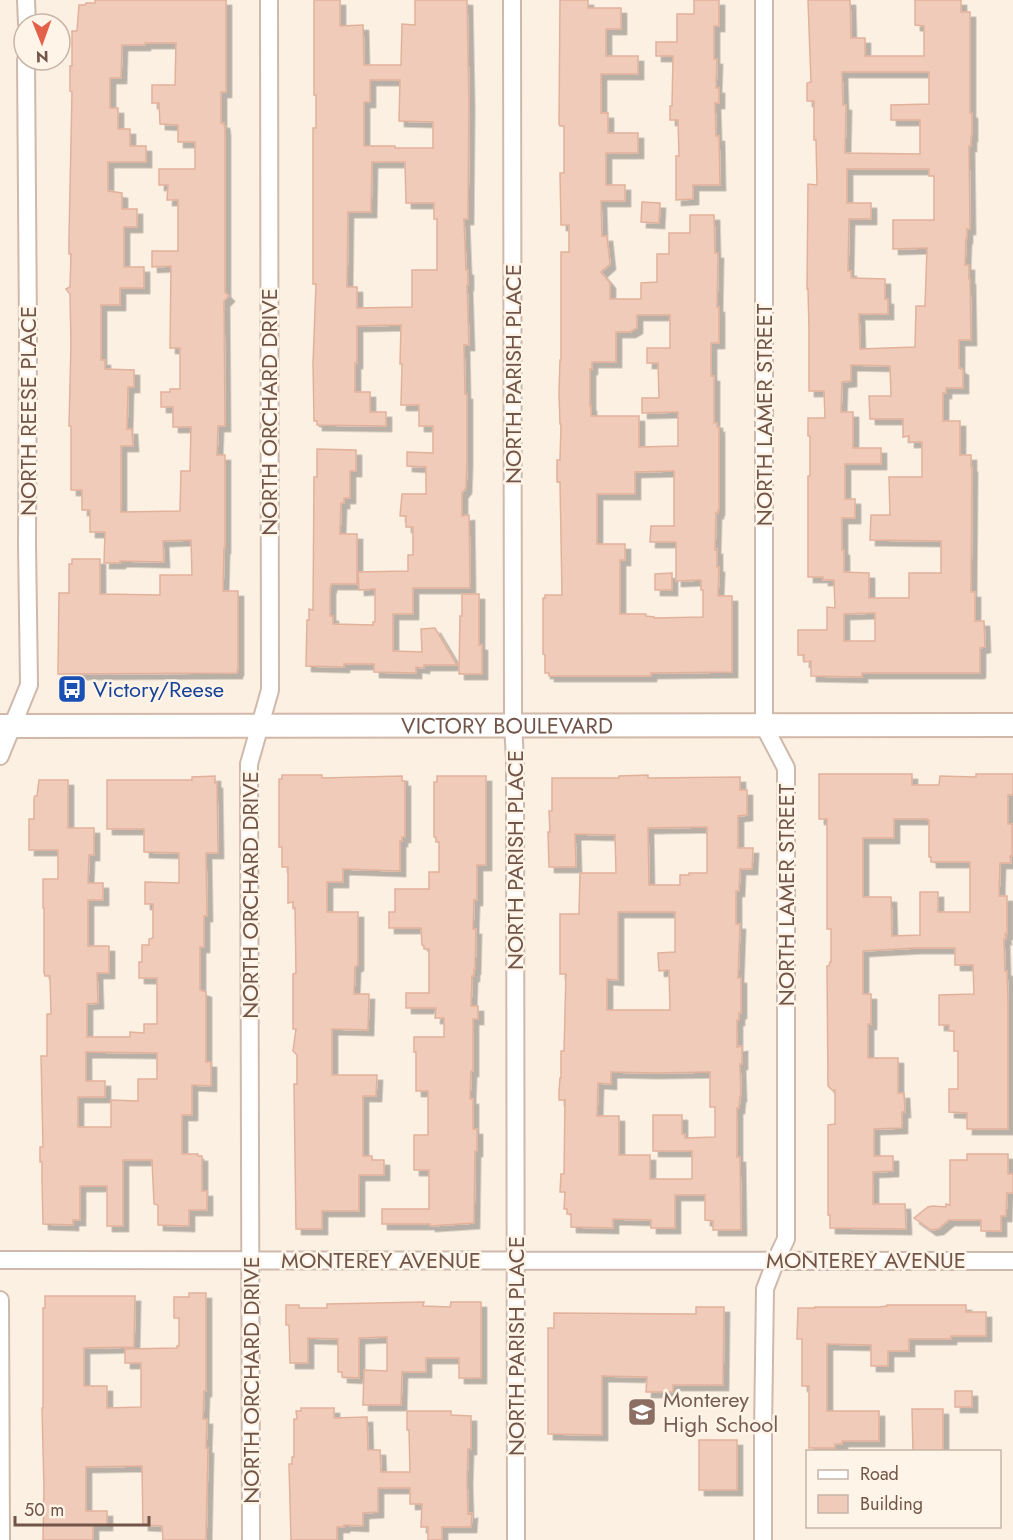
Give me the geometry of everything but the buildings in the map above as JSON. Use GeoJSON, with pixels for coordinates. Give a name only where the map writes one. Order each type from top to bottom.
{"type":"FeatureCollection","features":[{"type":"Feature","properties":{"kind":"main road","name":"VICTORY BOULEVARD"},"geometry":{"type":"LineString","coordinates":[[6,726],[1013,725]]}},
{"type":"Feature","properties":{"kind":"street","name":"NORTH ORCHARD DRIVE"},"geometry":{"type":"LineString","coordinates":[[251,1540],[249,764],[270,690],[269,0]]}},
{"type":"Feature","properties":{"kind":"street","name":"NORTH PARISH PLACE"},"geometry":{"type":"LineString","coordinates":[[512,0],[516,1540]]}},
{"type":"Feature","properties":{"kind":"street","name":"NORTH LAMER STREET"},"geometry":{"type":"LineString","coordinates":[[763,1540],[762,1431],[765,1289],[786,1239],[786,768],[764,726],[764,0]]}},
{"type":"Feature","properties":{"kind":"street","name":"NORTH REESE PLACE"},"geometry":{"type":"LineString","coordinates":[[0,756],[6,726],[29,685],[26,72]]}},
{"type":"Feature","properties":{"kind":"street","name":"MONTEREY AVENUE"},"geometry":{"type":"LineString","coordinates":[[0,1260],[1013,1261]]}},
{"type":"Feature","properties":{"kind":"street"},"geometry":{"type":"LineString","coordinates":[[0,1300],[1,1540]]}},
{"type":"Feature","properties":{"kind":"place","name":"Victory/Reese"},"geometry":{"type":"Point","coordinates":[72,689]}},
{"type":"Feature","properties":{"kind":"place","name":"Monterey High School"},"geometry":{"type":"Point","coordinates":[642,1412]}}]}
